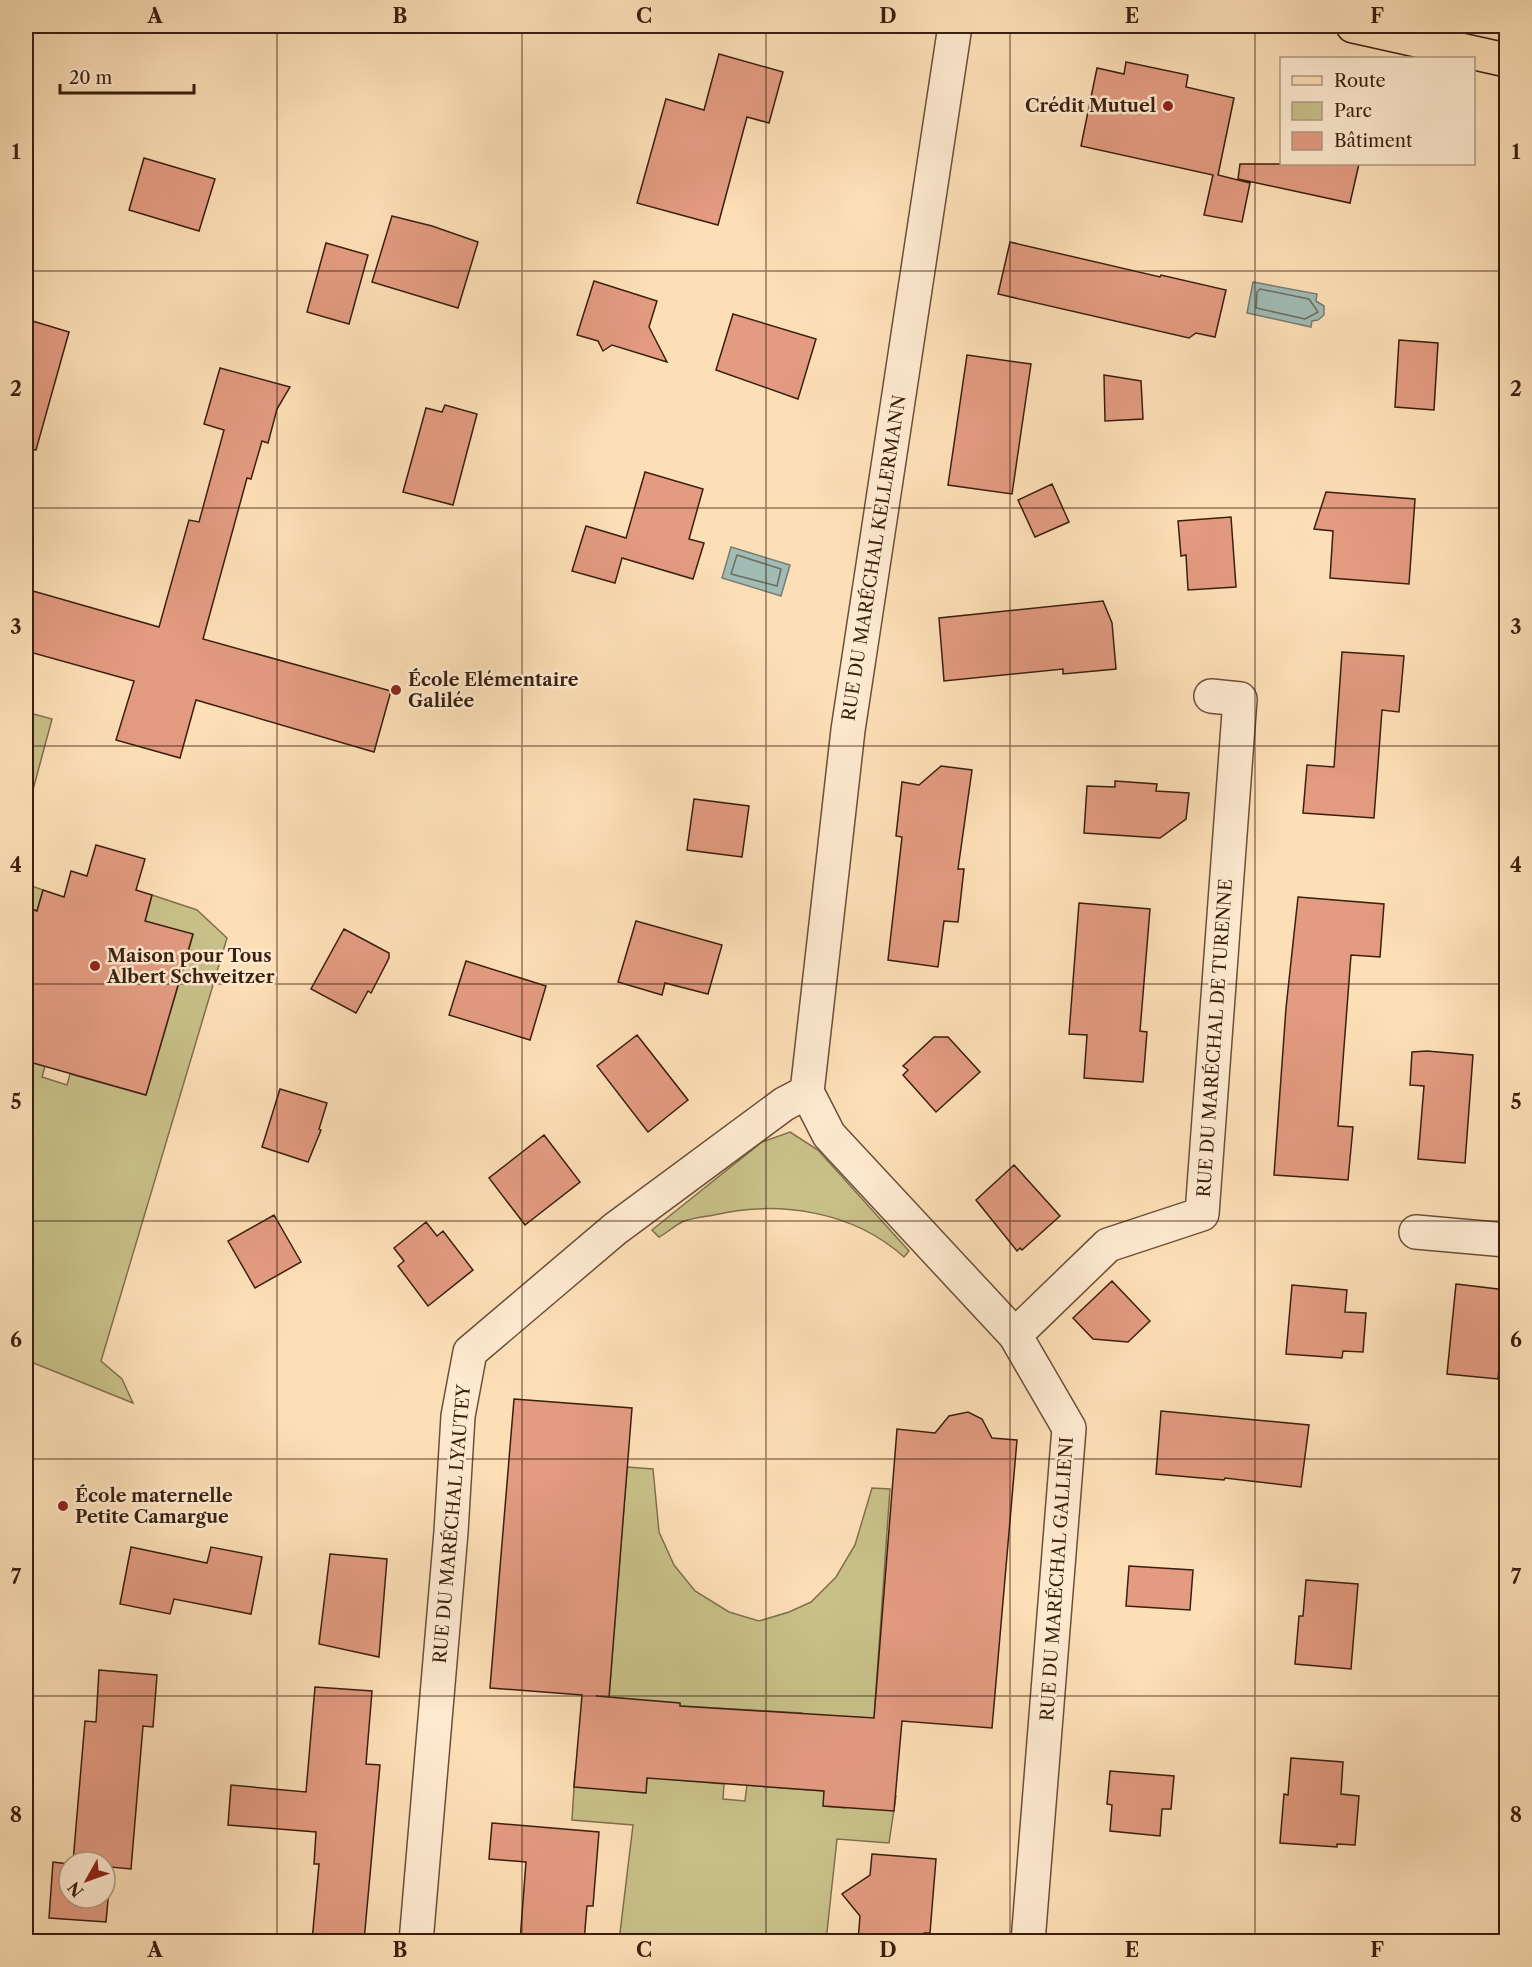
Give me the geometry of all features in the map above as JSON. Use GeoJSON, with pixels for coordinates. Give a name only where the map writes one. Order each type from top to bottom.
{"type":"FeatureCollection","features":[{"type":"Feature","properties":{"kind":"main road"},"geometry":{"type":"LineString","coordinates":[[1353,26],[1506,60]]}},
{"type":"Feature","properties":{"kind":"street","name":"RUE DU MARÉCHAL KELLERMANN"},"geometry":{"type":"LineString","coordinates":[[807,1092],[852,697],[955,26]]}},
{"type":"Feature","properties":{"kind":"street","name":"RUE DU MARÉCHAL DE TURENNE"},"geometry":{"type":"LineString","coordinates":[[1015,1335],[1108,1245],[1202,1214],[1240,699],[1211,696]]}},
{"type":"Feature","properties":{"kind":"street","name":"RUE DU MARÉCHAL GALLIENI"},"geometry":{"type":"LineString","coordinates":[[807,1092],[829,1135],[1015,1335],[1069,1428],[1028,1941]]}},
{"type":"Feature","properties":{"kind":"street","name":"RUE DU MARÉCHAL LYAUTEY"},"geometry":{"type":"LineString","coordinates":[[417,1941],[452,1532],[458,1416],[470,1352],[615,1229],[784,1104],[807,1092]]}},
{"type":"Feature","properties":{"kind":"street"},"geometry":{"type":"LineString","coordinates":[[1416,1232],[1506,1240]]}},
{"type":"Feature","properties":{"kind":"green space"},"geometry":{"type":"Polygon","coordinates":[[[26,712],[52,719],[26,816],[26,712]]]}},
{"type":"Feature","properties":{"kind":"green space"},"geometry":{"type":"Polygon","coordinates":[[[26,884],[43,890],[37,911],[26,907],[26,884]]]}},
{"type":"Feature","properties":{"kind":"green space"},"geometry":{"type":"Polygon","coordinates":[[[152,895],[197,910],[227,938],[101,1361],[122,1379],[133,1403],[26,1360],[26,1061],[45,1066],[42,1077],[67,1085],[70,1074],[146,1095],[193,935],[145,921],[152,895]]]}},
{"type":"Feature","properties":{"kind":"green space"},"geometry":{"type":"Polygon","coordinates":[[[790,1132],[818,1150],[909,1251],[904,1257],[884,1241],[862,1229],[814,1213],[789,1210],[739,1211],[693,1219],[682,1222],[659,1237],[652,1230],[762,1142],[790,1132]]]}},
{"type":"Feature","properties":{"kind":"green space"},"geometry":{"type":"Polygon","coordinates":[[[627,1467],[653,1469],[659,1532],[674,1565],[695,1591],[729,1612],[759,1621],[789,1612],[811,1602],[836,1577],[855,1545],[872,1488],[890,1489],[874,1718],[802,1716],[802,1713],[680,1706],[680,1704],[609,1697],[627,1467]]]}},
{"type":"Feature","properties":{"kind":"green space"},"geometry":{"type":"Polygon","coordinates":[[[575,1772],[625,1776],[624,1791],[646,1793],[647,1777],[724,1784],[723,1799],[745,1801],[747,1785],[824,1791],[824,1806],[845,1808],[847,1792],[896,1796],[889,1843],[837,1839],[826,1941],[619,1941],[633,1825],[572,1820],[575,1772]]]}},
{"type":"Feature","properties":{"kind":"water"},"geometry":{"type":"Polygon","coordinates":[[[1253,282],[1317,294],[1316,301],[1324,306],[1324,315],[1312,321],[1311,327],[1247,313],[1253,282]]]}},
{"type":"Feature","properties":{"kind":"water"},"geometry":{"type":"Polygon","coordinates":[[[731,547],[790,565],[781,596],[722,578],[731,547]]]}},
{"type":"Feature","properties":{"kind":"building"},"geometry":{"type":"Polygon","coordinates":[[[719,54],[783,72],[769,123],[747,117],[718,225],[637,203],[666,99],[704,110],[719,54]]]}},
{"type":"Feature","properties":{"kind":"building"},"geometry":{"type":"Polygon","coordinates":[[[1126,62],[1188,75],[1186,87],[1234,98],[1218,175],[1250,183],[1242,222],[1204,215],[1213,175],[1081,146],[1097,68],[1124,74],[1126,62]]]}},
{"type":"Feature","properties":{"kind":"building"},"geometry":{"type":"Polygon","coordinates":[[[144,158],[215,179],[199,231],[129,210],[144,158]]]}},
{"type":"Feature","properties":{"kind":"building"},"geometry":{"type":"Polygon","coordinates":[[[1240,164],[1359,165],[1350,203],[1238,179],[1240,164]]]}},
{"type":"Feature","properties":{"kind":"building"},"geometry":{"type":"Polygon","coordinates":[[[392,216],[432,226],[478,242],[458,308],[372,282],[392,216]]]}},
{"type":"Feature","properties":{"kind":"building"},"geometry":{"type":"Polygon","coordinates":[[[1010,242],[1226,290],[1215,337],[1196,333],[1189,338],[998,294],[1010,242]]]}},
{"type":"Feature","properties":{"kind":"building"},"geometry":{"type":"Polygon","coordinates":[[[326,243],[368,255],[349,324],[307,312],[326,243]]]}},
{"type":"Feature","properties":{"kind":"building"},"geometry":{"type":"Polygon","coordinates":[[[594,281],[657,301],[649,327],[667,362],[612,345],[603,351],[598,341],[577,335],[594,281]]]}},
{"type":"Feature","properties":{"kind":"building"},"geometry":{"type":"Polygon","coordinates":[[[733,314],[816,339],[798,399],[716,370],[733,314]]]}},
{"type":"Feature","properties":{"kind":"building"},"geometry":{"type":"Polygon","coordinates":[[[26,319],[69,332],[36,450],[26,449],[26,319]]]}},
{"type":"Feature","properties":{"kind":"building"},"geometry":{"type":"Polygon","coordinates":[[[1399,340],[1438,343],[1434,410],[1395,407],[1399,340]]]}},
{"type":"Feature","properties":{"kind":"building"},"geometry":{"type":"Polygon","coordinates":[[[967,355],[1031,364],[1012,494],[948,485],[967,355]]]}},
{"type":"Feature","properties":{"kind":"building"},"geometry":{"type":"Polygon","coordinates":[[[220,368],[290,387],[277,409],[268,443],[262,441],[251,479],[247,478],[203,639],[391,691],[374,752],[196,700],[180,758],[116,740],[134,681],[26,651],[26,589],[159,627],[189,520],[199,522],[224,430],[204,424],[220,368]]]}},
{"type":"Feature","properties":{"kind":"building"},"geometry":{"type":"Polygon","coordinates":[[[1104,375],[1141,381],[1143,419],[1105,421],[1104,375]]]}},
{"type":"Feature","properties":{"kind":"building"},"geometry":{"type":"Polygon","coordinates":[[[445,405],[477,414],[453,505],[403,492],[426,408],[442,412],[445,405]]]}},
{"type":"Feature","properties":{"kind":"building"},"geometry":{"type":"Polygon","coordinates":[[[645,472],[703,489],[689,539],[704,543],[693,579],[622,558],[615,583],[572,571],[586,526],[626,538],[645,472]]]}},
{"type":"Feature","properties":{"kind":"building"},"geometry":{"type":"Polygon","coordinates":[[[1052,484],[1069,522],[1035,537],[1018,500],[1052,484]]]}},
{"type":"Feature","properties":{"kind":"building"},"geometry":{"type":"Polygon","coordinates":[[[1326,492],[1415,499],[1409,584],[1330,578],[1333,531],[1314,529],[1326,492]]]}},
{"type":"Feature","properties":{"kind":"building"},"geometry":{"type":"Polygon","coordinates":[[[1231,517],[1236,587],[1188,590],[1186,555],[1181,556],[1178,521],[1231,517]]]}},
{"type":"Feature","properties":{"kind":"building"},"geometry":{"type":"Polygon","coordinates":[[[1103,601],[1112,623],[1116,669],[1063,674],[1063,669],[944,681],[939,618],[1103,601]]]}},
{"type":"Feature","properties":{"kind":"building"},"geometry":{"type":"Polygon","coordinates":[[[1342,652],[1404,656],[1399,712],[1382,710],[1374,818],[1303,813],[1307,765],[1334,767],[1342,652]]]}},
{"type":"Feature","properties":{"kind":"building"},"geometry":{"type":"Polygon","coordinates":[[[941,766],[972,770],[958,869],[964,869],[958,922],[944,921],[938,967],[888,960],[902,837],[896,836],[902,782],[919,785],[941,766]]]}},
{"type":"Feature","properties":{"kind":"building"},"geometry":{"type":"Polygon","coordinates":[[[1115,781],[1157,784],[1156,791],[1189,793],[1186,819],[1160,838],[1084,833],[1087,786],[1115,787],[1115,781]]]}},
{"type":"Feature","properties":{"kind":"building"},"geometry":{"type":"Polygon","coordinates":[[[694,799],[749,806],[742,857],[687,850],[694,799]]]}},
{"type":"Feature","properties":{"kind":"building"},"geometry":{"type":"Polygon","coordinates":[[[96,845],[145,859],[136,890],[152,895],[145,921],[193,934],[146,1095],[26,1061],[26,907],[37,911],[43,890],[64,897],[71,871],[87,876],[96,845]]]}},
{"type":"Feature","properties":{"kind":"building"},"geometry":{"type":"Polygon","coordinates":[[[1298,897],[1384,904],[1380,957],[1351,955],[1338,1126],[1353,1127],[1348,1180],[1274,1175],[1286,1008],[1298,897]]]}},
{"type":"Feature","properties":{"kind":"building"},"geometry":{"type":"Polygon","coordinates":[[[1079,903],[1150,909],[1140,1031],[1147,1032],[1143,1082],[1084,1078],[1087,1035],[1069,1034],[1079,903]]]}},
{"type":"Feature","properties":{"kind":"building"},"geometry":{"type":"Polygon","coordinates":[[[636,921],[722,945],[708,994],[665,983],[662,995],[618,982],[636,921]]]}},
{"type":"Feature","properties":{"kind":"building"},"geometry":{"type":"Polygon","coordinates":[[[344,929],[389,953],[389,958],[371,993],[368,991],[356,1013],[311,989],[344,929]]]}},
{"type":"Feature","properties":{"kind":"building"},"geometry":{"type":"Polygon","coordinates":[[[466,961],[546,986],[530,1040],[449,1015],[466,961]]]}},
{"type":"Feature","properties":{"kind":"building"},"geometry":{"type":"Polygon","coordinates":[[[637,1035],[688,1100],[648,1132],[597,1066],[637,1035]]]}},
{"type":"Feature","properties":{"kind":"building"},"geometry":{"type":"Polygon","coordinates":[[[934,1037],[948,1037],[980,1072],[936,1112],[903,1075],[908,1070],[903,1066],[934,1037]]]}},
{"type":"Feature","properties":{"kind":"building"},"geometry":{"type":"Polygon","coordinates":[[[1412,1052],[1473,1055],[1465,1163],[1418,1159],[1424,1086],[1410,1085],[1412,1052]]]}},
{"type":"Feature","properties":{"kind":"building"},"geometry":{"type":"Polygon","coordinates":[[[280,1089],[327,1103],[319,1129],[321,1130],[308,1162],[262,1147],[280,1089]]]}},
{"type":"Feature","properties":{"kind":"building"},"geometry":{"type":"Polygon","coordinates":[[[544,1135],[580,1182],[525,1225],[489,1178],[544,1135]]]}},
{"type":"Feature","properties":{"kind":"building"},"geometry":{"type":"Polygon","coordinates":[[[1014,1165],[1060,1216],[1022,1250],[1020,1248],[1017,1251],[976,1200],[1014,1165]]]}},
{"type":"Feature","properties":{"kind":"building"},"geometry":{"type":"Polygon","coordinates":[[[274,1215],[301,1262],[255,1288],[228,1241],[274,1215]]]}},
{"type":"Feature","properties":{"kind":"building"},"geometry":{"type":"Polygon","coordinates":[[[426,1222],[437,1236],[443,1231],[473,1270],[428,1306],[398,1266],[404,1261],[394,1248],[426,1222]]]}},
{"type":"Feature","properties":{"kind":"building"},"geometry":{"type":"Polygon","coordinates":[[[1112,1281],[1150,1321],[1128,1342],[1093,1339],[1073,1318],[1112,1281]]]}},
{"type":"Feature","properties":{"kind":"building"},"geometry":{"type":"Polygon","coordinates":[[[1456,1284],[1506,1290],[1498,1379],[1447,1374],[1456,1284]]]}},
{"type":"Feature","properties":{"kind":"building"},"geometry":{"type":"Polygon","coordinates":[[[1292,1285],[1347,1290],[1345,1312],[1366,1313],[1363,1352],[1343,1351],[1342,1358],[1286,1354],[1292,1285]]]}},
{"type":"Feature","properties":{"kind":"building"},"geometry":{"type":"Polygon","coordinates":[[[514,1399],[632,1408],[609,1697],[596,1696],[680,1703],[680,1706],[874,1718],[897,1429],[935,1433],[949,1416],[968,1412],[982,1419],[992,1438],[1017,1440],[992,1728],[902,1721],[894,1811],[823,1806],[824,1791],[647,1778],[646,1793],[574,1787],[582,1695],[490,1688],[514,1399]]]}},
{"type":"Feature","properties":{"kind":"building"},"geometry":{"type":"Polygon","coordinates":[[[1161,1411],[1309,1425],[1301,1487],[1225,1478],[1224,1480],[1156,1474],[1161,1411]]]}},
{"type":"Feature","properties":{"kind":"building"},"geometry":{"type":"Polygon","coordinates":[[[131,1547],[207,1563],[211,1547],[262,1557],[251,1614],[174,1599],[170,1614],[120,1604],[131,1547]]]}},
{"type":"Feature","properties":{"kind":"building"},"geometry":{"type":"Polygon","coordinates":[[[330,1554],[387,1559],[379,1657],[319,1644],[330,1554]]]}},
{"type":"Feature","properties":{"kind":"building"},"geometry":{"type":"Polygon","coordinates":[[[1129,1566],[1193,1570],[1190,1610],[1126,1606],[1129,1566]]]}},
{"type":"Feature","properties":{"kind":"building"},"geometry":{"type":"Polygon","coordinates":[[[1306,1580],[1358,1584],[1351,1669],[1295,1664],[1299,1616],[1303,1616],[1306,1580]]]}},
{"type":"Feature","properties":{"kind":"building"},"geometry":{"type":"Polygon","coordinates":[[[99,1670],[157,1675],[153,1727],[143,1726],[131,1869],[117,1868],[117,1850],[74,1850],[85,1721],[96,1722],[99,1670]]]}},
{"type":"Feature","properties":{"kind":"building"},"geometry":{"type":"Polygon","coordinates":[[[315,1687],[372,1691],[366,1764],[380,1765],[364,1941],[312,1941],[319,1864],[314,1864],[316,1832],[228,1825],[231,1785],[306,1792],[315,1687]]]}},
{"type":"Feature","properties":{"kind":"building"},"geometry":{"type":"Polygon","coordinates":[[[1291,1758],[1343,1762],[1341,1794],[1359,1796],[1355,1845],[1337,1844],[1337,1847],[1280,1843],[1284,1794],[1288,1795],[1291,1758]]]}},
{"type":"Feature","properties":{"kind":"building"},"geometry":{"type":"Polygon","coordinates":[[[1110,1771],[1174,1776],[1171,1809],[1162,1809],[1160,1836],[1110,1831],[1112,1805],[1107,1804],[1110,1771]]]}},
{"type":"Feature","properties":{"kind":"building"},"geometry":{"type":"Polygon","coordinates":[[[492,1823],[599,1832],[593,1906],[587,1906],[584,1941],[520,1941],[526,1862],[489,1859],[492,1823]]]}},
{"type":"Feature","properties":{"kind":"building"},"geometry":{"type":"Polygon","coordinates":[[[872,1854],[936,1859],[930,1933],[924,1933],[923,1941],[858,1941],[860,1916],[842,1894],[870,1875],[872,1854]]]}},
{"type":"Feature","properties":{"kind":"building"},"geometry":{"type":"Polygon","coordinates":[[[53,1862],[57,1862],[57,1910],[107,1910],[106,1922],[49,1918],[53,1862]]]}},
{"type":"Feature","properties":{"kind":"place","name":"Crédit Mutuel"},"geometry":{"type":"Point","coordinates":[1168,106]}},
{"type":"Feature","properties":{"kind":"place","name":"École Elémentaire Galilée"},"geometry":{"type":"Point","coordinates":[396,690]}},
{"type":"Feature","properties":{"kind":"place","name":"Maison pour Tous Albert Schweitzer"},"geometry":{"type":"Point","coordinates":[95,966]}},
{"type":"Feature","properties":{"kind":"place","name":"École maternelle Petite Camargue"},"geometry":{"type":"Point","coordinates":[63,1506]}}]}
